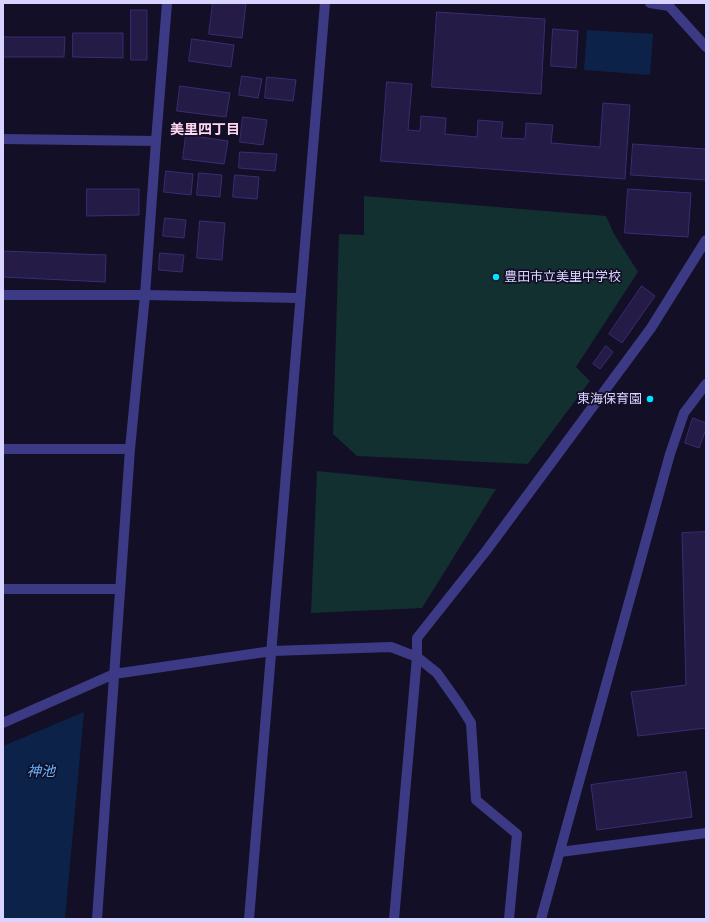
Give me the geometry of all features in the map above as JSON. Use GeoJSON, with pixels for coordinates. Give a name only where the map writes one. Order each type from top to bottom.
{"type":"FeatureCollection","features":[{"type":"Feature","properties":{"kind":"street"},"geometry":{"type":"LineString","coordinates":[[97,919],[130,449],[145,295],[167,3]]}},
{"type":"Feature","properties":{"kind":"street"},"geometry":{"type":"LineString","coordinates":[[249,919],[325,3]]}},
{"type":"Feature","properties":{"kind":"street"},"geometry":{"type":"LineString","coordinates":[[650,3],[669,6],[706,47]]}},
{"type":"Feature","properties":{"kind":"street"},"geometry":{"type":"LineString","coordinates":[[3,140],[156,141]]}},
{"type":"Feature","properties":{"kind":"street"},"geometry":{"type":"LineString","coordinates":[[394,919],[418,638],[486,552],[651,328],[706,240]]}},
{"type":"Feature","properties":{"kind":"street"},"geometry":{"type":"LineString","coordinates":[[3,295],[145,295],[300,298]]}},
{"type":"Feature","properties":{"kind":"street"},"geometry":{"type":"LineString","coordinates":[[541,919],[670,454],[684,413],[706,384]]}},
{"type":"Feature","properties":{"kind":"street"},"geometry":{"type":"LineString","coordinates":[[3,449],[130,449]]}},
{"type":"Feature","properties":{"kind":"street"},"geometry":{"type":"LineString","coordinates":[[3,590],[120,589]]}},
{"type":"Feature","properties":{"kind":"street"},"geometry":{"type":"LineString","coordinates":[[3,723],[114,674],[272,651],[391,647],[417,657],[437,673],[471,723],[476,800],[517,834],[509,919]]}},
{"type":"Feature","properties":{"kind":"street"},"geometry":{"type":"LineString","coordinates":[[560,852],[706,833]]}},
{"type":"Feature","properties":{"kind":"green space"},"geometry":{"type":"Polygon","coordinates":[[[364,196],[606,216],[614,234],[638,272],[576,367],[590,381],[528,464],[357,456],[333,434],[339,234],[364,235],[364,196]]]}},
{"type":"Feature","properties":{"kind":"green space"},"geometry":{"type":"Polygon","coordinates":[[[317,471],[496,489],[422,608],[311,613],[317,471]]]}},
{"type":"Feature","properties":{"kind":"water"},"geometry":{"type":"Polygon","coordinates":[[[587,30],[653,34],[650,75],[584,70],[587,30]]]}},
{"type":"Feature","properties":{"kind":"water","name":"神池"},"geometry":{"type":"Polygon","coordinates":[[[84,712],[65,919],[3,919],[3,746],[84,712]]]}},
{"type":"Feature","properties":{"kind":"building"},"geometry":{"type":"Polygon","coordinates":[[[213,3],[246,3],[242,38],[209,34],[213,3]]]}},
{"type":"Feature","properties":{"kind":"building"},"geometry":{"type":"Polygon","coordinates":[[[131,10],[147,10],[147,60],[131,60],[131,10]]]}},
{"type":"Feature","properties":{"kind":"building"},"geometry":{"type":"Polygon","coordinates":[[[437,12],[545,19],[541,94],[432,87],[437,12]]]}},
{"type":"Feature","properties":{"kind":"building"},"geometry":{"type":"Polygon","coordinates":[[[553,29],[578,31],[576,68],[551,66],[553,29]]]}},
{"type":"Feature","properties":{"kind":"building"},"geometry":{"type":"Polygon","coordinates":[[[73,33],[123,33],[123,58],[73,57],[73,33]]]}},
{"type":"Feature","properties":{"kind":"building"},"geometry":{"type":"Polygon","coordinates":[[[3,37],[65,37],[64,57],[3,57],[3,37]]]}},
{"type":"Feature","properties":{"kind":"building"},"geometry":{"type":"Polygon","coordinates":[[[192,39],[234,45],[231,67],[189,61],[192,39]]]}},
{"type":"Feature","properties":{"kind":"building"},"geometry":{"type":"Polygon","coordinates":[[[242,76],[262,79],[258,98],[239,95],[242,76]]]}},
{"type":"Feature","properties":{"kind":"building"},"geometry":{"type":"Polygon","coordinates":[[[267,77],[296,80],[293,101],[265,98],[267,77]]]}},
{"type":"Feature","properties":{"kind":"building"},"geometry":{"type":"Polygon","coordinates":[[[387,82],[412,84],[408,130],[420,131],[421,116],[446,118],[445,134],[477,137],[478,120],[503,122],[501,138],[525,139],[526,123],[553,125],[551,143],[600,147],[603,103],[630,105],[625,179],[381,161],[387,82]]]}},
{"type":"Feature","properties":{"kind":"building"},"geometry":{"type":"Polygon","coordinates":[[[180,86],[230,93],[226,117],[177,111],[180,86]]]}},
{"type":"Feature","properties":{"kind":"building"},"geometry":{"type":"Polygon","coordinates":[[[243,117],[267,120],[263,145],[240,142],[243,117]]]}},
{"type":"Feature","properties":{"kind":"building"},"geometry":{"type":"Polygon","coordinates":[[[186,135],[228,141],[224,164],[183,159],[186,135]]]}},
{"type":"Feature","properties":{"kind":"building"},"geometry":{"type":"Polygon","coordinates":[[[633,144],[706,149],[706,180],[631,175],[633,144]]]}},
{"type":"Feature","properties":{"kind":"building"},"geometry":{"type":"Polygon","coordinates":[[[240,152],[277,154],[275,171],[239,168],[240,152]]]}},
{"type":"Feature","properties":{"kind":"building"},"geometry":{"type":"Polygon","coordinates":[[[166,171],[193,174],[191,195],[164,192],[166,171]]]}},
{"type":"Feature","properties":{"kind":"building"},"geometry":{"type":"Polygon","coordinates":[[[199,173],[222,175],[220,197],[197,195],[199,173]]]}},
{"type":"Feature","properties":{"kind":"building"},"geometry":{"type":"Polygon","coordinates":[[[235,175],[259,177],[257,199],[233,197],[235,175]]]}},
{"type":"Feature","properties":{"kind":"building"},"geometry":{"type":"Polygon","coordinates":[[[87,189],[139,189],[139,215],[87,216],[87,189]]]}},
{"type":"Feature","properties":{"kind":"building"},"geometry":{"type":"Polygon","coordinates":[[[628,189],[691,193],[688,237],[625,233],[628,189]]]}},
{"type":"Feature","properties":{"kind":"building"},"geometry":{"type":"Polygon","coordinates":[[[165,218],[186,220],[184,238],[163,236],[165,218]]]}},
{"type":"Feature","properties":{"kind":"building"},"geometry":{"type":"Polygon","coordinates":[[[200,221],[225,223],[222,260],[197,258],[200,221]]]}},
{"type":"Feature","properties":{"kind":"building"},"geometry":{"type":"Polygon","coordinates":[[[3,251],[106,255],[105,282],[3,277],[3,251]]]}},
{"type":"Feature","properties":{"kind":"building"},"geometry":{"type":"Polygon","coordinates":[[[160,253],[184,255],[182,272],[159,270],[160,253]]]}},
{"type":"Feature","properties":{"kind":"building"},"geometry":{"type":"Polygon","coordinates":[[[642,286],[655,296],[622,343],[609,334],[642,286]]]}},
{"type":"Feature","properties":{"kind":"building"},"geometry":{"type":"Polygon","coordinates":[[[606,346],[613,352],[600,369],[593,364],[606,346]]]}},
{"type":"Feature","properties":{"kind":"building"},"geometry":{"type":"Polygon","coordinates":[[[693,418],[706,423],[706,429],[699,448],[685,443],[693,418]]]}},
{"type":"Feature","properties":{"kind":"building"},"geometry":{"type":"Polygon","coordinates":[[[706,532],[706,728],[638,736],[631,692],[686,685],[682,533],[706,532]]]}},
{"type":"Feature","properties":{"kind":"building"},"geometry":{"type":"Polygon","coordinates":[[[686,772],[692,817],[597,830],[591,785],[686,772]]]}},
{"type":"Feature","properties":{"kind":"place","name":"豊田市立美里中学校"},"geometry":{"type":"Point","coordinates":[496,277]}},
{"type":"Feature","properties":{"kind":"place","name":"東海保育園"},"geometry":{"type":"Point","coordinates":[650,399]}},
{"type":"Feature","properties":{"kind":"district","name":"美里四丁目"},"geometry":{"type":"Point","coordinates":[205,130]}}]}
